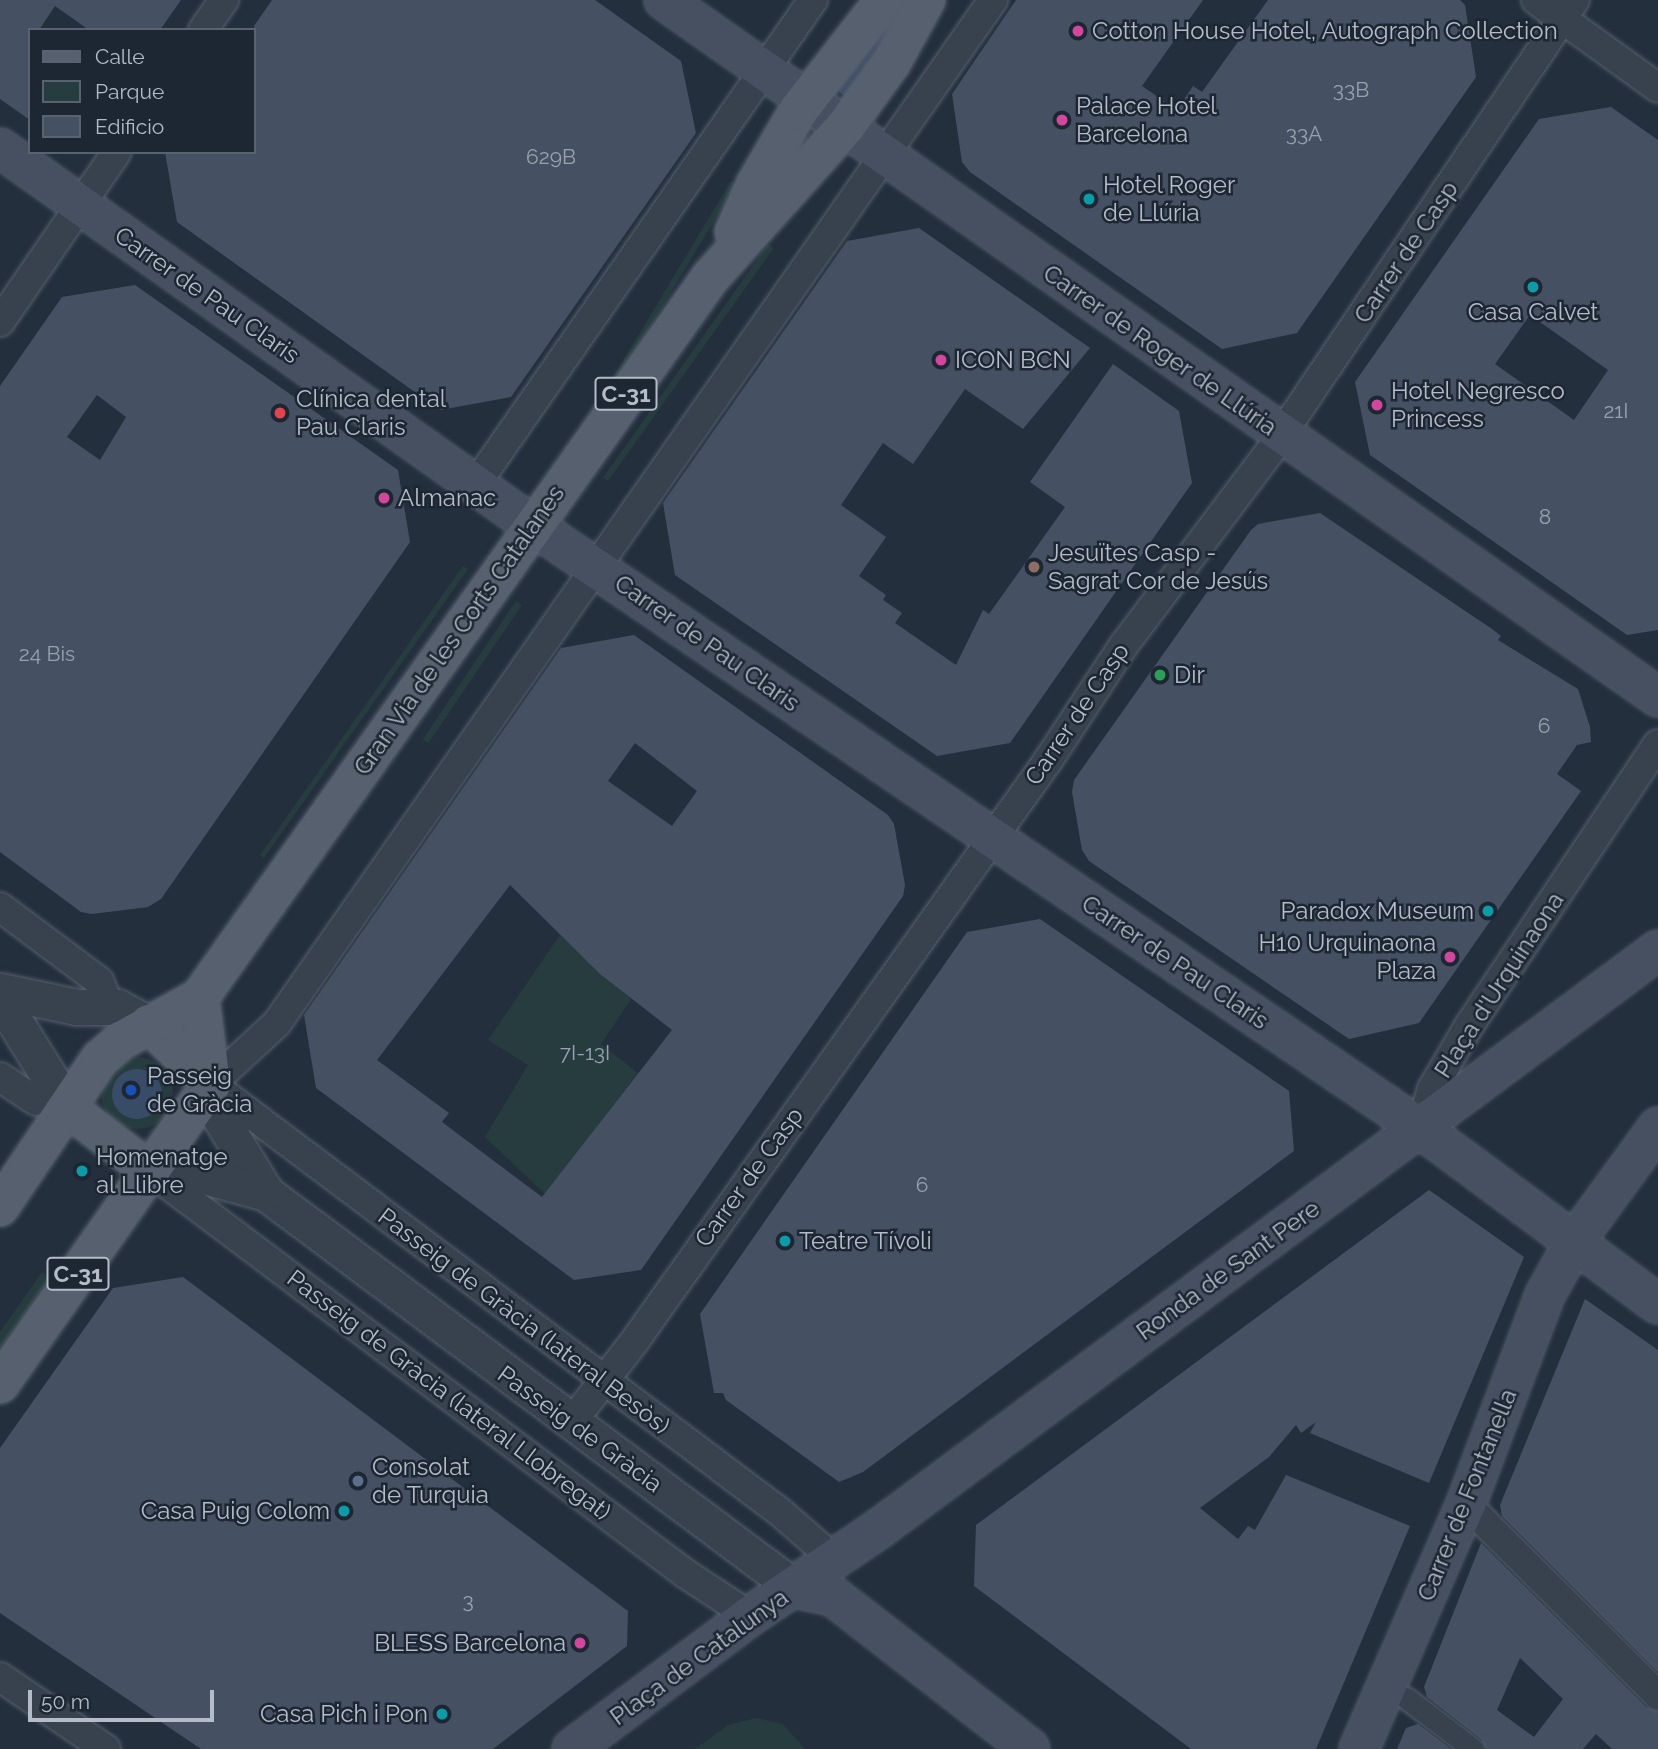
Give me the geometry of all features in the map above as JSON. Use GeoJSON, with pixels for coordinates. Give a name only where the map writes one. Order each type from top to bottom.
{"type":"FeatureCollection","features":[{"type":"Feature","properties":{"kind":"main road","name":"Carrer de Roger de Llúria"},"geometry":{"type":"LineString","coordinates":[[664,0],[1658,697]]}},
{"type":"Feature","properties":{"kind":"main road","name":"Gran Via de les Corts Catalanes"},"geometry":{"type":"LineString","coordinates":[[720,264],[755,185],[806,99],[884,0]]}},
{"type":"Feature","properties":{"kind":"main road","name":"Gran Via de les Corts Catalanes"},"geometry":{"type":"LineString","coordinates":[[0,1207],[53,1105],[100,1059],[149,1024],[200,997],[720,264],[845,127],[892,62],[926,0]]}},
{"type":"Feature","properties":{"kind":"main road","name":"Carrer de Pau Claris"},"geometry":{"type":"LineString","coordinates":[[0,148],[533,525],[1420,1128]]}},
{"type":"Feature","properties":{"kind":"main road","name":"Ronda de Sant Pere"},"geometry":{"type":"LineString","coordinates":[[795,1588],[834,1578],[1420,1128],[1658,950]]}},
{"type":"Feature","properties":{"kind":"main road"},"geometry":{"type":"LineString","coordinates":[[200,997],[211,1084]]}},
{"type":"Feature","properties":{"kind":"main road"},"geometry":{"type":"LineString","coordinates":[[149,1024],[211,1084]]}},
{"type":"Feature","properties":{"kind":"main road","name":"C-31"},"geometry":{"type":"LineString","coordinates":[[0,1384],[211,1084]]}},
{"type":"Feature","properties":{"kind":"main road"},"geometry":{"type":"LineString","coordinates":[[53,1105],[150,1171]]}},
{"type":"Feature","properties":{"kind":"main road"},"geometry":{"type":"LineString","coordinates":[[1575,1241],[1658,1127]]}},
{"type":"Feature","properties":{"kind":"main road"},"geometry":{"type":"LineString","coordinates":[[1420,1128],[1658,1304]]}},
{"type":"Feature","properties":{"kind":"main road","name":"Carrer de Fontanella"},"geometry":{"type":"LineString","coordinates":[[1359,1749],[1466,1504],[1545,1295],[1575,1241]]}},
{"type":"Feature","properties":{"kind":"main road"},"geometry":{"type":"LineString","coordinates":[[834,1578],[1030,1749]]}},
{"type":"Feature","properties":{"kind":"main road","name":"Plaça de Catalunya"},"geometry":{"type":"LineString","coordinates":[[572,1749],[750,1616],[795,1588]]}},
{"type":"Feature","properties":{"kind":"street"},"geometry":{"type":"LineString","coordinates":[[204,28],[224,0]]}},
{"type":"Feature","properties":{"kind":"street"},"geometry":{"type":"LineString","coordinates":[[476,484],[813,0]]}},
{"type":"Feature","properties":{"kind":"street"},"geometry":{"type":"LineString","coordinates":[[211,1084],[277,1023],[598,568],[634,509],[883,152],[993,0]]}},
{"type":"Feature","properties":{"kind":"street"},"geometry":{"type":"LineString","coordinates":[[1536,0],[1569,9],[1658,88]]}},
{"type":"Feature","properties":{"kind":"street","name":"Carrer de Casp"},"geometry":{"type":"LineString","coordinates":[[571,1423],[634,1342],[992,838],[1124,645],[1281,435],[1569,9]]}},
{"type":"Feature","properties":{"kind":"street"},"geometry":{"type":"LineString","coordinates":[[0,322],[116,154]]}},
{"type":"Feature","properties":{"kind":"street","name":"Plaça d'Urquinaona"},"geometry":{"type":"LineString","coordinates":[[1420,1128],[1432,1089],[1469,1026],[1658,744]]}},
{"type":"Feature","properties":{"kind":"street"},"geometry":{"type":"LineString","coordinates":[[0,907],[99,981],[109,1005]]}},
{"type":"Feature","properties":{"kind":"street"},"geometry":{"type":"LineString","coordinates":[[0,991],[77,1007],[109,1005],[149,1024]]}},
{"type":"Feature","properties":{"kind":"street"},"geometry":{"type":"LineString","coordinates":[[0,998],[53,1105]]}},
{"type":"Feature","properties":{"kind":"street"},"geometry":{"type":"LineString","coordinates":[[0,1077],[53,1105]]}},
{"type":"Feature","properties":{"kind":"street","name":"Passeig de Gràcia"},"geometry":{"type":"LineString","coordinates":[[211,1084],[215,1109],[266,1192],[571,1423],[795,1588]]}},
{"type":"Feature","properties":{"kind":"street","name":"Passeig de Gràcia (lateral Besòs)"},"geometry":{"type":"LineString","coordinates":[[211,1084],[780,1512],[834,1578]]}},
{"type":"Feature","properties":{"kind":"street","name":"Passeig de Gràcia"},"geometry":{"type":"LineString","coordinates":[[150,1171],[175,1168],[266,1192]]}},
{"type":"Feature","properties":{"kind":"street","name":"Passeig de Gràcia (lateral Llobregat)"},"geometry":{"type":"LineString","coordinates":[[150,1171],[686,1574],[750,1616]]}},
{"type":"Feature","properties":{"kind":"street"},"geometry":{"type":"LineString","coordinates":[[1466,1504],[1658,1695]]}},
{"type":"Feature","properties":{"kind":"street"},"geometry":{"type":"LineString","coordinates":[[0,1678],[106,1749]]}},
{"type":"Feature","properties":{"kind":"street"},"geometry":{"type":"LineString","coordinates":[[1406,1698],[1473,1749]]}},
{"type":"Feature","properties":{"kind":"green space"},"geometry":{"type":"Polygon","coordinates":[[[731,181],[736,184],[590,428],[585,424],[731,181]]]}},
{"type":"Feature","properties":{"kind":"green space"},"geometry":{"type":"Polygon","coordinates":[[[768,244],[774,248],[608,481],[603,478],[768,244]]]}},
{"type":"Feature","properties":{"kind":"green space"},"geometry":{"type":"Polygon","coordinates":[[[463,566],[468,569],[264,858],[260,855],[463,566]]]}},
{"type":"Feature","properties":{"kind":"green space"},"geometry":{"type":"Polygon","coordinates":[[[516,601],[522,605],[428,743],[423,739],[516,601]]]}},
{"type":"Feature","properties":{"kind":"green space"},"geometry":{"type":"Polygon","coordinates":[[[560,935],[631,999],[601,1044],[638,1073],[545,1194],[485,1137],[528,1065],[488,1040],[560,935]]]}},
{"type":"Feature","properties":{"kind":"green space"},"geometry":{"type":"Polygon","coordinates":[[[137,1057],[157,1063],[167,1073],[173,1093],[167,1113],[157,1123],[137,1129],[117,1123],[107,1113],[101,1093],[107,1073],[117,1063],[137,1057]]]}},
{"type":"Feature","properties":{"kind":"green space"},"geometry":{"type":"Polygon","coordinates":[[[42,1272],[50,1277],[0,1348],[0,1332],[42,1272]]]}},
{"type":"Feature","properties":{"kind":"green space"},"geometry":{"type":"Polygon","coordinates":[[[756,1718],[783,1724],[805,1749],[695,1749],[728,1725],[756,1718]]]}},
{"type":"Feature","properties":{"kind":"water"},"geometry":{"type":"Polygon","coordinates":[[[882,18],[893,26],[847,98],[830,85],[882,18]]]}},
{"type":"Feature","properties":{"kind":"water"},"geometry":{"type":"Polygon","coordinates":[[[137,1069],[154,1077],[162,1094],[154,1111],[137,1119],[120,1111],[112,1094],[120,1077],[137,1069]]]}},
{"type":"Feature","properties":{"kind":"building"},"geometry":{"type":"Polygon","coordinates":[[[0,0],[181,0],[161,28],[86,28],[55,6],[40,28],[28,28],[28,119],[0,99],[0,0]]]}},
{"type":"Feature","properties":{"kind":"building"},"geometry":{"type":"Polygon","coordinates":[[[272,0],[595,0],[681,61],[696,133],[511,397],[440,410],[177,222],[165,154],[256,154],[254,26],[272,0]]]}},
{"type":"Feature","properties":{"kind":"building"},"geometry":{"type":"Polygon","coordinates":[[[1016,0],[1203,0],[1142,86],[1177,110],[1193,86],[1202,92],[1268,0],[1460,0],[1465,5],[1476,77],[1297,333],[1222,349],[970,172],[962,162],[952,94],[1016,0]]]}},
{"type":"Feature","properties":{"kind":"building"},"geometry":{"type":"Polygon","coordinates":[[[1611,107],[1658,140],[1658,630],[1627,635],[1370,455],[1355,382],[1539,119],[1611,107]],[[1530,315],[1495,364],[1574,420],[1608,370],[1530,315]]]}},
{"type":"Feature","properties":{"kind":"building"},"geometry":{"type":"Polygon","coordinates":[[[919,228],[1090,348],[1023,429],[965,389],[913,464],[883,443],[841,505],[886,537],[859,576],[886,595],[883,600],[902,613],[895,623],[956,665],[983,610],[989,614],[1065,507],[1030,482],[1113,364],[1179,411],[1192,483],[1010,743],[937,756],[675,575],[663,503],[847,241],[919,228]]]}},
{"type":"Feature","properties":{"kind":"building"},"geometry":{"type":"Polygon","coordinates":[[[135,285],[398,470],[410,542],[161,899],[148,907],[92,914],[81,912],[0,852],[0,386],[62,297],[135,285]],[[97,395],[67,437],[100,460],[126,417],[97,395]]]}},
{"type":"Feature","properties":{"kind":"building"},"geometry":{"type":"Polygon","coordinates":[[[1320,513],[1492,629],[1501,636],[1498,640],[1578,689],[1590,727],[1591,742],[1577,745],[1557,774],[1581,791],[1419,1023],[1349,1039],[1089,861],[1082,850],[1072,792],[1074,780],[1251,530],[1258,524],[1320,513]]]}},
{"type":"Feature","properties":{"kind":"building"},"geometry":{"type":"Polygon","coordinates":[[[634,635],[888,815],[894,824],[905,885],[903,896],[641,1270],[574,1280],[316,1088],[304,1015],[561,648],[634,635]],[[635,743],[608,781],[672,826],[697,791],[635,743]],[[510,885],[377,1060],[449,1113],[442,1122],[542,1197],[672,1030],[600,974],[510,885]]]}},
{"type":"Feature","properties":{"kind":"building"},"geometry":{"type":"Polygon","coordinates":[[[1040,919],[1289,1091],[1294,1151],[863,1472],[839,1482],[726,1400],[723,1393],[714,1393],[700,1314],[967,932],[1040,919]]]}},
{"type":"Feature","properties":{"kind":"building"},"geometry":{"type":"Polygon","coordinates":[[[1429,1190],[1524,1257],[1429,1483],[1310,1433],[1316,1422],[1301,1433],[1296,1425],[1269,1457],[1200,1508],[1238,1539],[1248,1526],[1255,1530],[1286,1475],[1410,1526],[1316,1749],[1191,1749],[974,1586],[976,1525],[1429,1190]]]}},
{"type":"Feature","properties":{"kind":"building"},"geometry":{"type":"Polygon","coordinates":[[[183,1277],[628,1611],[627,1646],[493,1749],[201,1749],[0,1613],[0,1448],[113,1288],[183,1277]]]}},
{"type":"Feature","properties":{"kind":"building"},"geometry":{"type":"Polygon","coordinates":[[[1585,1299],[1658,1350],[1658,1672],[1502,1516],[1500,1505],[1585,1299]]]}},
{"type":"Feature","properties":{"kind":"building"},"geometry":{"type":"Polygon","coordinates":[[[1481,1543],[1646,1707],[1658,1711],[1658,1749],[1612,1749],[1596,1734],[1583,1749],[1486,1749],[1481,1739],[1427,1697],[1424,1687],[1481,1543]],[[1520,1658],[1497,1710],[1534,1737],[1563,1699],[1520,1658]]]}},
{"type":"Feature","properties":{"kind":"building"},"geometry":{"type":"Polygon","coordinates":[[[1418,1724],[1451,1749],[1397,1749],[1406,1728],[1418,1724]]]}},
{"type":"Feature","properties":{"kind":"place","name":"Cotton House Hotel, Autograph Collection"},"geometry":{"type":"Point","coordinates":[1078,31]}},
{"type":"Feature","properties":{"kind":"place","name":"Palace Hotel Barcelona"},"geometry":{"type":"Point","coordinates":[1062,120]}},
{"type":"Feature","properties":{"kind":"place","name":"Hotel Roger de Llúria"},"geometry":{"type":"Point","coordinates":[1089,199]}},
{"type":"Feature","properties":{"kind":"place","name":"Casa Calvet"},"geometry":{"type":"Point","coordinates":[1533,287]}},
{"type":"Feature","properties":{"kind":"place","name":"ICON BCN"},"geometry":{"type":"Point","coordinates":[941,360]}},
{"type":"Feature","properties":{"kind":"place","name":"Hotel Negresco Princess"},"geometry":{"type":"Point","coordinates":[1377,405]}},
{"type":"Feature","properties":{"kind":"place","name":"Clínica dental Pau Claris"},"geometry":{"type":"Point","coordinates":[280,413]}},
{"type":"Feature","properties":{"kind":"place","name":"Almanac"},"geometry":{"type":"Point","coordinates":[384,498]}},
{"type":"Feature","properties":{"kind":"place","name":"Jesuïtes Casp - Sagrat Cor de Jesús"},"geometry":{"type":"Point","coordinates":[1034,567]}},
{"type":"Feature","properties":{"kind":"place","name":"Dir"},"geometry":{"type":"Point","coordinates":[1160,675]}},
{"type":"Feature","properties":{"kind":"place","name":"Paradox Museum"},"geometry":{"type":"Point","coordinates":[1488,911]}},
{"type":"Feature","properties":{"kind":"place","name":"H10 Urquinaona Plaza"},"geometry":{"type":"Point","coordinates":[1450,957]}},
{"type":"Feature","properties":{"kind":"place","name":"Passeig de Gràcia"},"geometry":{"type":"Point","coordinates":[131,1090]}},
{"type":"Feature","properties":{"kind":"place","name":"Homenatge al Llibre"},"geometry":{"type":"Point","coordinates":[82,1171]}},
{"type":"Feature","properties":{"kind":"place","name":"Teatre Tívoli"},"geometry":{"type":"Point","coordinates":[785,1241]}},
{"type":"Feature","properties":{"kind":"place","name":"Consolat de Turquia"},"geometry":{"type":"Point","coordinates":[358,1481]}},
{"type":"Feature","properties":{"kind":"place","name":"Casa Puig Colom"},"geometry":{"type":"Point","coordinates":[344,1511]}},
{"type":"Feature","properties":{"kind":"place","name":"BLESS Barcelona"},"geometry":{"type":"Point","coordinates":[580,1643]}},
{"type":"Feature","properties":{"kind":"place","name":"Casa Pich i Pon"},"geometry":{"type":"Point","coordinates":[442,1714]}}]}
